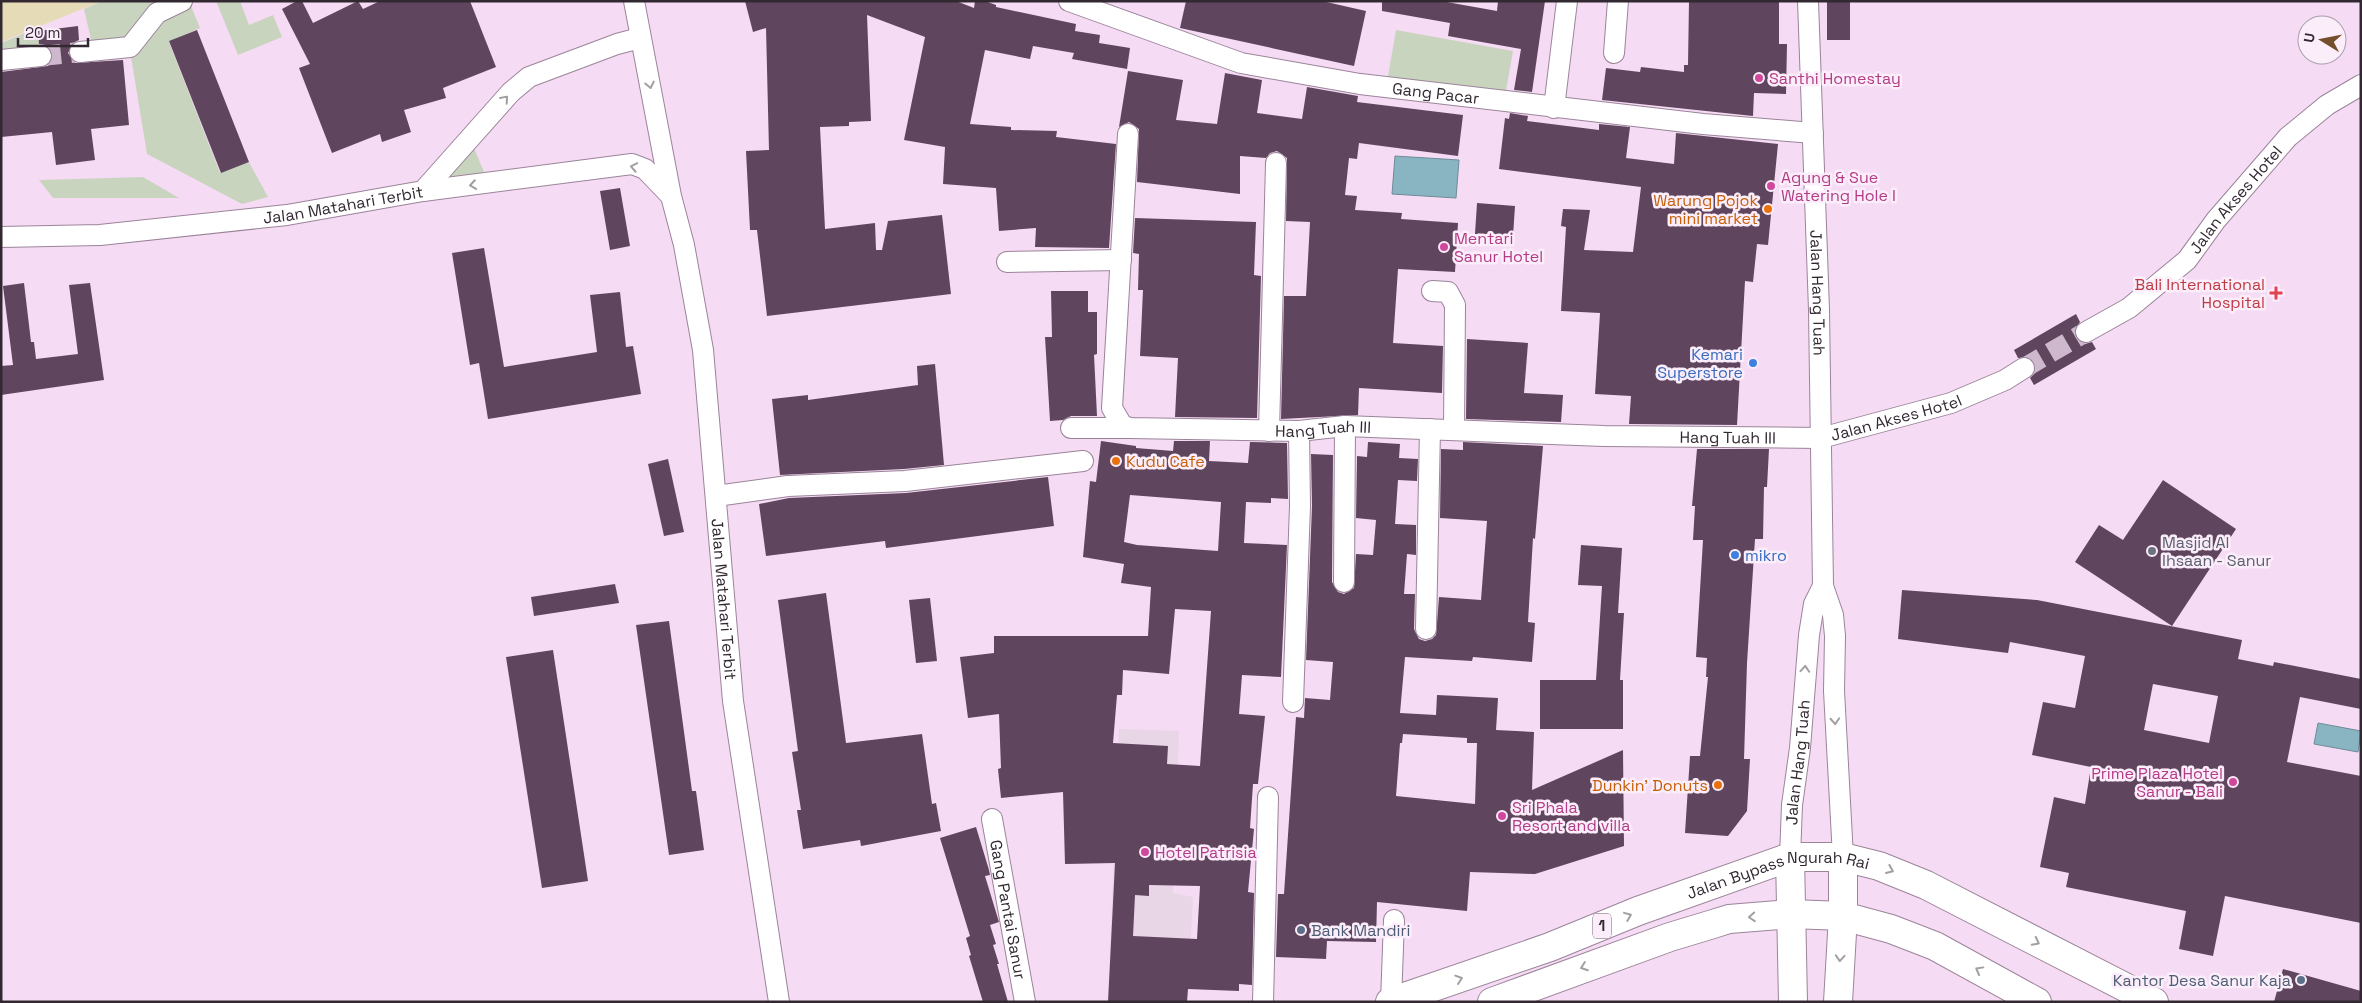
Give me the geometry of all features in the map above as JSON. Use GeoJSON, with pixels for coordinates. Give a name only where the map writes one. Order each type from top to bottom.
{"type":"FeatureCollection","features":[{"type":"Feature","properties":{"kind":"main road","name":"Jalan Bypass Ngurah Rai"},"geometry":{"type":"LineString","coordinates":[[1403,1000],[1550,947],[1638,911],[1790,857],[1843,857],[1873,864],[1926,885],[2154,1002]]}},
{"type":"Feature","properties":{"kind":"main road","name":"Jalan Hang Tuah"},"geometry":{"type":"LineString","coordinates":[[1790,857],[1793,1002]]}},
{"type":"Feature","properties":{"kind":"main road","name":"Jalan Hang Tuah"},"geometry":{"type":"LineString","coordinates":[[1838,1002],[1843,916],[1843,857]]}},
{"type":"Feature","properties":{"kind":"main road","name":"Jalan Bypass Ngurah Rai"},"geometry":{"type":"LineString","coordinates":[[1492,1002],[1670,937],[1729,919],[1791,914],[1843,916],[1891,929],[1935,946],[2037,1002]]}},
{"type":"Feature","properties":{"kind":"street"},"geometry":{"type":"LineString","coordinates":[[80,52],[130,47],[157,13],[182,1]]}},
{"type":"Feature","properties":{"kind":"street","name":"Jalan Matahari Terbit"},"geometry":{"type":"LineString","coordinates":[[634,1],[671,196],[684,244],[703,350],[733,701],[780,1002]]}},
{"type":"Feature","properties":{"kind":"street","name":"Gang Pacar"},"geometry":{"type":"LineString","coordinates":[[1069,1],[1241,63],[1360,84],[1554,108],[1703,124],[1813,133]]}},
{"type":"Feature","properties":{"kind":"street"},"geometry":{"type":"LineString","coordinates":[[1554,108],[1567,1]]}},
{"type":"Feature","properties":{"kind":"street"},"geometry":{"type":"LineString","coordinates":[[1614,53],[1618,1]]}},
{"type":"Feature","properties":{"kind":"street","name":"Jalan Hang Tuah"},"geometry":{"type":"LineString","coordinates":[[1808,1],[1820,310],[1820,438],[1824,586],[1833,615],[1835,636],[1834,691],[1843,857]]}},
{"type":"Feature","properties":{"kind":"street"},"geometry":{"type":"LineString","coordinates":[[423,191],[511,92],[529,77],[617,44],[640,38]]}},
{"type":"Feature","properties":{"kind":"street"},"geometry":{"type":"LineString","coordinates":[[1,60],[41,56]]}},
{"type":"Feature","properties":{"kind":"street","name":"Jalan Akses Hotel"},"geometry":{"type":"LineString","coordinates":[[2086,332],[2129,308],[2187,260],[2216,220],[2288,137],[2327,105],[2361,85]]}},
{"type":"Feature","properties":{"kind":"street"},"geometry":{"type":"LineString","coordinates":[[1128,134],[1112,408],[1122,425],[1130,428]]}},
{"type":"Feature","properties":{"kind":"street"},"geometry":{"type":"LineString","coordinates":[[1269,431],[1276,163]]}},
{"type":"Feature","properties":{"kind":"street","name":"Jalan Matahari Terbit"},"geometry":{"type":"LineString","coordinates":[[1,238],[100,235],[268,217],[423,191],[632,164],[645,169],[671,196]]}},
{"type":"Feature","properties":{"kind":"street"},"geometry":{"type":"LineString","coordinates":[[1007,262],[1121,260]]}},
{"type":"Feature","properties":{"kind":"street"},"geometry":{"type":"LineString","coordinates":[[1432,291],[1448,292],[1455,305],[1454,429]]}},
{"type":"Feature","properties":{"kind":"street","name":"Jalan Akses Hotel"},"geometry":{"type":"LineString","coordinates":[[1820,438],[1951,403],[2005,380],[2024,368]]}},
{"type":"Feature","properties":{"kind":"street"},"geometry":{"type":"LineString","coordinates":[[1344,582],[1345,426]]}},
{"type":"Feature","properties":{"kind":"street","name":"Hang Tuah III"},"geometry":{"type":"LineString","coordinates":[[1071,428],[1299,431],[1345,426],[1604,436],[1820,438]]}},
{"type":"Feature","properties":{"kind":"street"},"geometry":{"type":"LineString","coordinates":[[1426,629],[1430,428]]}},
{"type":"Feature","properties":{"kind":"street"},"geometry":{"type":"LineString","coordinates":[[1293,702],[1300,506],[1299,431]]}},
{"type":"Feature","properties":{"kind":"street"},"geometry":{"type":"LineString","coordinates":[[716,496],[788,486],[905,481],[1083,461]]}},
{"type":"Feature","properties":{"kind":"street","name":"Jalan Hang Tuah"},"geometry":{"type":"LineString","coordinates":[[1790,857],[1792,805],[1800,748],[1809,635],[1814,604],[1824,586]]}},
{"type":"Feature","properties":{"kind":"street"},"geometry":{"type":"LineString","coordinates":[[1263,1002],[1268,797]]}},
{"type":"Feature","properties":{"kind":"street","name":"Gang Pantai Sanur"},"geometry":{"type":"LineString","coordinates":[[992,819],[1025,1002]]}},
{"type":"Feature","properties":{"kind":"street"},"geometry":{"type":"LineString","coordinates":[[1394,920],[1403,1000]]}},
{"type":"Feature","properties":{"kind":"shaded area","name":"Hotel Patrisia"},"geometry":{"type":"Polygon","coordinates":[[[1119,729],[1179,731],[1173,893],[1193,897],[1187,1002],[1108,1002],[1119,729]]]}},
{"type":"Feature","properties":{"kind":"green space"},"geometry":{"type":"Polygon","coordinates":[[[102,1],[164,1],[130,38],[92,44],[84,9],[102,1]]]}},
{"type":"Feature","properties":{"kind":"green space"},"geometry":{"type":"Polygon","coordinates":[[[216,1],[240,1],[249,25],[273,15],[282,37],[238,55],[216,1]]]}},
{"type":"Feature","properties":{"kind":"green space"},"geometry":{"type":"Polygon","coordinates":[[[191,6],[200,28],[169,42],[220,173],[249,162],[268,197],[242,204],[147,154],[131,57],[162,17],[191,6]]]}},
{"type":"Feature","properties":{"kind":"green space"},"geometry":{"type":"Polygon","coordinates":[[[37,28],[41,56],[1,51],[1,43],[37,28]]]}},
{"type":"Feature","properties":{"kind":"green space"},"geometry":{"type":"Polygon","coordinates":[[[1396,30],[1513,51],[1504,102],[1387,82],[1396,30]]]}},
{"type":"Feature","properties":{"kind":"green space"},"geometry":{"type":"Polygon","coordinates":[[[474,148],[484,172],[445,182],[474,148]]]}},
{"type":"Feature","properties":{"kind":"green space"},"geometry":{"type":"Polygon","coordinates":[[[143,177],[179,198],[53,198],[39,180],[143,177]]]}},
{"type":"Feature","properties":{"kind":"sand"},"geometry":{"type":"Polygon","coordinates":[[[1,1],[102,1],[1,42],[1,1]]]}},
{"type":"Feature","properties":{"kind":"water"},"geometry":{"type":"Polygon","coordinates":[[[1395,156],[1459,160],[1456,198],[1392,194],[1395,156]]]}},
{"type":"Feature","properties":{"kind":"water"},"geometry":{"type":"Polygon","coordinates":[[[2318,723],[2361,731],[2358,752],[2314,744],[2318,723]]]}},
{"type":"Feature","properties":{"kind":"building"},"geometry":{"type":"Polygon","coordinates":[[[297,1],[302,1],[313,23],[358,1],[363,9],[380,1],[470,1],[496,67],[443,88],[446,98],[404,110],[411,132],[382,142],[380,134],[332,153],[299,68],[310,64],[282,9],[297,1]]]}},
{"type":"Feature","properties":{"kind":"building"},"geometry":{"type":"Polygon","coordinates":[[[745,1],[956,1],[974,8],[975,1],[985,1],[996,5],[996,7],[1076,24],[1075,31],[1100,35],[1099,43],[1130,48],[1127,69],[1072,59],[1074,53],[1033,46],[1030,59],[985,50],[970,124],[1011,127],[1011,130],[1057,131],[1056,137],[1116,144],[1109,248],[1035,247],[1036,228],[999,231],[996,188],[943,184],[945,147],[904,140],[925,37],[867,15],[871,121],[849,122],[849,126],[820,127],[825,229],[875,223],[876,250],[882,250],[888,221],[942,215],[951,294],[767,316],[757,230],[750,230],[746,151],[769,150],[766,28],[753,32],[745,1]]]}},
{"type":"Feature","properties":{"kind":"building"},"geometry":{"type":"Polygon","coordinates":[[[1186,1],[1322,1],[1366,11],[1354,66],[1180,28],[1186,1]]]}},
{"type":"Feature","properties":{"kind":"building"},"geometry":{"type":"Polygon","coordinates":[[[1382,1],[1441,1],[1497,11],[1498,1],[1545,1],[1532,92],[1514,90],[1521,49],[1448,36],[1450,23],[1382,11],[1382,1]]]}},
{"type":"Feature","properties":{"kind":"building"},"geometry":{"type":"Polygon","coordinates":[[[1689,1],[1779,1],[1779,44],[1787,44],[1786,94],[1754,93],[1753,116],[1602,100],[1606,68],[1640,72],[1641,67],[1684,72],[1684,65],[1688,65],[1689,1]]]}},
{"type":"Feature","properties":{"kind":"building"},"geometry":{"type":"Polygon","coordinates":[[[1827,1],[1850,1],[1850,40],[1827,40],[1827,1]]]}},
{"type":"Feature","properties":{"kind":"building"},"geometry":{"type":"Polygon","coordinates":[[[78,26],[79,40],[73,43],[68,53],[75,63],[123,60],[129,125],[91,129],[95,160],[56,165],[52,132],[1,137],[1,72],[48,66],[53,54],[46,45],[39,44],[38,31],[78,26]]]}},
{"type":"Feature","properties":{"kind":"building"},"geometry":{"type":"Polygon","coordinates":[[[197,30],[249,162],[221,173],[169,41],[197,30]]]}},
{"type":"Feature","properties":{"kind":"building"},"geometry":{"type":"Polygon","coordinates":[[[1128,71],[1183,80],[1176,120],[1217,124],[1225,73],[1262,80],[1257,113],[1302,119],[1307,87],[1358,96],[1357,102],[1463,115],[1458,156],[1359,143],[1357,159],[1349,158],[1345,195],[1357,196],[1355,210],[1402,213],[1401,219],[1458,223],[1455,272],[1398,269],[1393,343],[1443,346],[1442,393],[1359,388],[1358,415],[1281,419],[1284,296],[1306,296],[1310,222],[1286,221],[1287,158],[1277,151],[1270,153],[1266,158],[1240,156],[1240,194],[1137,182],[1139,129],[1129,122],[1119,127],[1128,71]]]}},
{"type":"Feature","properties":{"kind":"building"},"geometry":{"type":"Polygon","coordinates":[[[1510,113],[1528,116],[1527,121],[1599,130],[1599,124],[1630,127],[1626,158],[1674,164],[1676,133],[1778,144],[1768,245],[1757,244],[1753,282],[1745,281],[1737,425],[1629,424],[1631,396],[1595,394],[1600,313],[1561,311],[1566,227],[1561,226],[1563,209],[1590,210],[1584,250],[1633,252],[1641,187],[1499,169],[1505,118],[1509,119],[1510,113]]]}},
{"type":"Feature","properties":{"kind":"building"},"geometry":{"type":"Polygon","coordinates":[[[620,188],[630,246],[610,250],[600,191],[620,188]]]}},
{"type":"Feature","properties":{"kind":"building"},"geometry":{"type":"Polygon","coordinates":[[[1477,203],[1515,206],[1513,236],[1475,234],[1477,203]]]}},
{"type":"Feature","properties":{"kind":"building"},"geometry":{"type":"Polygon","coordinates":[[[1135,218],[1256,222],[1254,275],[1261,276],[1257,418],[1175,417],[1178,358],[1140,356],[1143,290],[1138,290],[1139,254],[1133,253],[1135,218]]]}},
{"type":"Feature","properties":{"kind":"building"},"geometry":{"type":"Polygon","coordinates":[[[484,248],[504,367],[597,352],[590,295],[620,292],[626,347],[633,346],[641,394],[488,419],[479,363],[470,365],[452,253],[484,248]]]}},
{"type":"Feature","properties":{"kind":"building"},"geometry":{"type":"Polygon","coordinates":[[[24,283],[31,342],[34,342],[36,359],[78,354],[69,285],[90,283],[104,380],[1,395],[1,366],[13,365],[3,286],[24,283]]]}},
{"type":"Feature","properties":{"kind":"building"},"geometry":{"type":"Polygon","coordinates":[[[1051,291],[1088,291],[1088,312],[1097,312],[1097,354],[1094,355],[1097,416],[1071,416],[1063,420],[1050,421],[1045,337],[1052,337],[1051,291]]]}},
{"type":"Feature","properties":{"kind":"building"},"geometry":{"type":"Polygon","coordinates":[[[2076,314],[2080,322],[2074,331],[2076,338],[2085,344],[2092,342],[2096,349],[2034,385],[2030,378],[2035,373],[2034,362],[2029,357],[2018,358],[2014,350],[2076,314]]]}},
{"type":"Feature","properties":{"kind":"building"},"geometry":{"type":"Polygon","coordinates":[[[1467,339],[1528,343],[1524,393],[1563,395],[1561,422],[1466,419],[1467,339]]]}},
{"type":"Feature","properties":{"kind":"building"},"geometry":{"type":"Polygon","coordinates":[[[935,364],[944,465],[904,469],[780,475],[772,399],[808,395],[808,400],[918,385],[917,366],[935,364]]]}},
{"type":"Feature","properties":{"kind":"building"},"geometry":{"type":"Polygon","coordinates":[[[1101,441],[1136,446],[1136,448],[1173,451],[1174,441],[1210,441],[1209,461],[1248,463],[1250,442],[1287,443],[1288,499],[1271,498],[1271,503],[1246,502],[1244,543],[1287,545],[1281,677],[1242,675],[1239,714],[1265,716],[1258,784],[1253,784],[1250,828],[1254,829],[1248,892],[1254,893],[1252,985],[1239,984],[1239,991],[1188,989],[1187,1002],[1108,1002],[1115,863],[1065,864],[1063,792],[1001,798],[998,769],[1001,768],[999,714],[968,718],[960,657],[994,653],[994,636],[1148,636],[1151,587],[1121,583],[1124,564],[1083,557],[1090,481],[1096,482],[1101,441]],[[1130,495],[1124,542],[1137,545],[1218,551],[1221,502],[1130,495]],[[1175,609],[1169,674],[1123,670],[1122,695],[1117,695],[1113,743],[1168,746],[1167,764],[1200,766],[1211,611],[1175,609]],[[1149,885],[1149,896],[1135,895],[1133,936],[1197,939],[1200,886],[1149,885]]]}},
{"type":"Feature","properties":{"kind":"building"},"geometry":{"type":"Polygon","coordinates":[[[1368,442],[1400,444],[1399,458],[1418,459],[1417,481],[1398,480],[1395,524],[1416,525],[1416,555],[1407,554],[1404,594],[1415,594],[1414,629],[1419,639],[1425,641],[1432,639],[1436,635],[1439,597],[1481,600],[1487,521],[1440,518],[1441,449],[1463,450],[1463,442],[1543,446],[1535,539],[1533,538],[1528,622],[1535,623],[1532,662],[1473,657],[1472,661],[1405,657],[1400,713],[1436,715],[1437,695],[1498,698],[1496,730],[1534,732],[1532,790],[1623,750],[1624,846],[1535,874],[1470,872],[1467,911],[1377,902],[1376,942],[1327,941],[1326,959],[1276,957],[1278,894],[1284,894],[1296,717],[1304,718],[1305,698],[1330,700],[1333,662],[1306,660],[1312,506],[1311,454],[1333,455],[1332,582],[1338,592],[1344,594],[1354,588],[1356,554],[1373,555],[1376,520],[1356,518],[1357,456],[1367,457],[1368,442]],[[1403,734],[1402,743],[1400,743],[1396,796],[1475,804],[1477,743],[1467,743],[1467,738],[1403,734]]]}},
{"type":"Feature","properties":{"kind":"building"},"geometry":{"type":"Polygon","coordinates":[[[1697,449],[1769,449],[1767,487],[1764,487],[1763,539],[1755,539],[1747,663],[1744,759],[1750,759],[1747,811],[1728,836],[1685,833],[1690,756],[1700,756],[1708,677],[1706,677],[1707,658],[1696,657],[1703,540],[1693,540],[1695,506],[1692,506],[1697,449]]]}},
{"type":"Feature","properties":{"kind":"building"},"geometry":{"type":"Polygon","coordinates":[[[668,459],[684,532],[664,536],[648,464],[668,459]]]}},
{"type":"Feature","properties":{"kind":"building"},"geometry":{"type":"Polygon","coordinates":[[[1048,477],[1054,526],[886,548],[885,541],[766,556],[759,504],[789,498],[906,493],[1048,477]]]}},
{"type":"Feature","properties":{"kind":"building","name":"Masjid Al Ihsaan - Sanur"},"geometry":{"type":"Polygon","coordinates":[[[2163,480],[2236,529],[2172,626],[2075,562],[2099,525],[2123,540],[2163,480]]]}},
{"type":"Feature","properties":{"kind":"building"},"geometry":{"type":"Polygon","coordinates":[[[1581,545],[1622,548],[1618,613],[1624,613],[1620,680],[1623,680],[1623,729],[1540,729],[1540,680],[1596,680],[1602,586],[1578,585],[1581,545]]]}},
{"type":"Feature","properties":{"kind":"building"},"geometry":{"type":"Polygon","coordinates":[[[615,584],[619,603],[534,616],[531,597],[615,584]]]}},
{"type":"Feature","properties":{"kind":"building","name":"Prime Plaza Hotel Sanur - Bali"},"geometry":{"type":"Polygon","coordinates":[[[1902,590],[2037,600],[2242,640],[2238,659],[2273,666],[2274,662],[2361,679],[2361,709],[2300,697],[2287,762],[2361,776],[2361,923],[2225,896],[2213,956],[2179,949],[2186,911],[2066,887],[2069,873],[2040,867],[2054,797],[2085,804],[2091,767],[2032,755],[2043,702],[2075,708],[2085,656],[2010,642],[2008,653],[1898,639],[1902,590]],[[2153,684],[2144,730],[2209,743],[2218,696],[2153,684]]]}},
{"type":"Feature","properties":{"kind":"building"},"geometry":{"type":"Polygon","coordinates":[[[826,593],[846,743],[922,734],[932,804],[936,803],[941,831],[861,846],[860,840],[803,849],[797,810],[801,810],[792,752],[798,751],[778,600],[826,593]]]}},
{"type":"Feature","properties":{"kind":"building"},"geometry":{"type":"Polygon","coordinates":[[[930,598],[937,661],[916,663],[909,600],[930,598]]]}},
{"type":"Feature","properties":{"kind":"building"},"geometry":{"type":"Polygon","coordinates":[[[669,621],[692,791],[696,791],[704,850],[669,855],[636,625],[669,621]]]}},
{"type":"Feature","properties":{"kind":"building"},"geometry":{"type":"Polygon","coordinates":[[[553,650],[588,881],[542,888],[506,657],[553,650]]]}},
{"type":"Feature","properties":{"kind":"building"},"geometry":{"type":"Polygon","coordinates":[[[976,827],[990,875],[985,876],[999,922],[990,925],[996,944],[993,945],[999,964],[997,964],[1008,1002],[983,1002],[969,956],[971,955],[966,938],[970,936],[940,838],[976,827]]]}},
{"type":"Feature","properties":{"kind":"building","name":"Kantor Desa Sanur Kaja"},"geometry":{"type":"Polygon","coordinates":[[[2283,969],[2361,991],[2361,1002],[2274,1002],[2283,969]]]}},
{"type":"Feature","properties":{"kind":"tunnel"},"geometry":{"type":"LineString","coordinates":[[41,56],[80,52]]}},
{"type":"Feature","properties":{"kind":"tunnel"},"geometry":{"type":"LineString","coordinates":[[2024,368],[2086,332]]}},
{"type":"Feature","properties":{"kind":"place","name":"Santhi Homestay"},"geometry":{"type":"Point","coordinates":[1759,78]}},
{"type":"Feature","properties":{"kind":"place","name":"Agung & Sue Watering Hole I"},"geometry":{"type":"Point","coordinates":[1771,186]}},
{"type":"Feature","properties":{"kind":"place","name":"Warung Pojok mini market"},"geometry":{"type":"Point","coordinates":[1768,209]}},
{"type":"Feature","properties":{"kind":"place","name":"Mentari Sanur Hotel"},"geometry":{"type":"Point","coordinates":[1444,247]}},
{"type":"Feature","properties":{"kind":"place","name":"Bali International Hospital"},"geometry":{"type":"Point","coordinates":[2276,293]}},
{"type":"Feature","properties":{"kind":"place","name":"Kemari Superstore"},"geometry":{"type":"Point","coordinates":[1753,363]}},
{"type":"Feature","properties":{"kind":"place","name":"Kudu Cafe"},"geometry":{"type":"Point","coordinates":[1116,461]}},
{"type":"Feature","properties":{"kind":"place","name":"Masjid Al Ihsaan - Sanur"},"geometry":{"type":"Point","coordinates":[2152,551]}},
{"type":"Feature","properties":{"kind":"place","name":"mikro"},"geometry":{"type":"Point","coordinates":[1735,555]}},
{"type":"Feature","properties":{"kind":"place","name":"Prime Plaza Hotel Sanur - Bali"},"geometry":{"type":"Point","coordinates":[2233,782]}},
{"type":"Feature","properties":{"kind":"place","name":"Dunkin' Donuts"},"geometry":{"type":"Point","coordinates":[1718,785]}},
{"type":"Feature","properties":{"kind":"place","name":"Sri Phala Resort and villa"},"geometry":{"type":"Point","coordinates":[1502,816]}},
{"type":"Feature","properties":{"kind":"place","name":"Hotel Patrisia"},"geometry":{"type":"Point","coordinates":[1145,852]}},
{"type":"Feature","properties":{"kind":"place","name":"Bank Mandiri"},"geometry":{"type":"Point","coordinates":[1301,930]}},
{"type":"Feature","properties":{"kind":"place","name":"Kantor Desa Sanur Kaja"},"geometry":{"type":"Point","coordinates":[2301,980]}}]}
